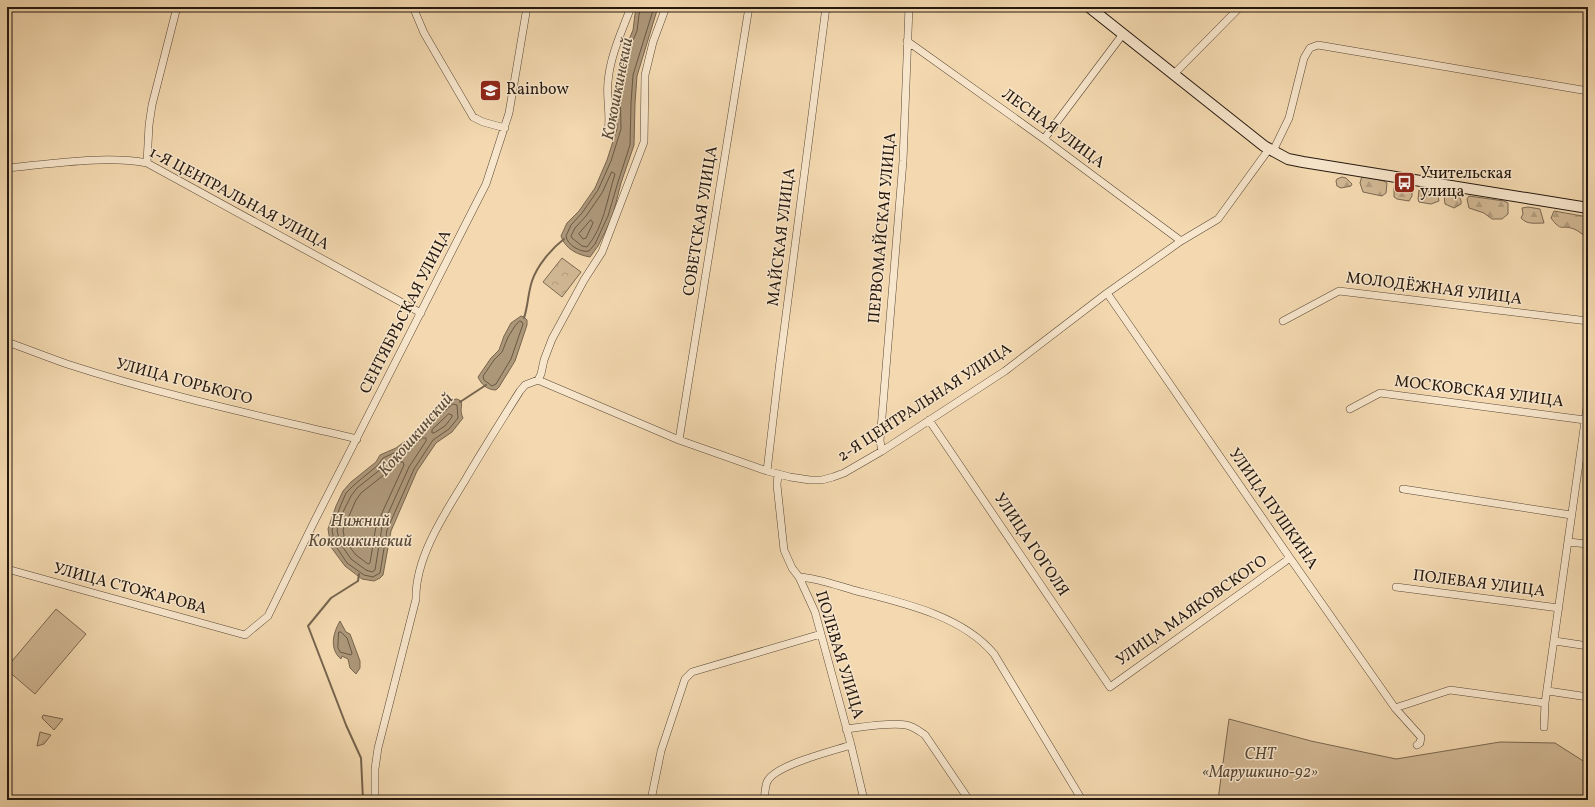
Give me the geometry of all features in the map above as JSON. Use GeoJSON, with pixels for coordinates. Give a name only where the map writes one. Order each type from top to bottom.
{"type":"FeatureCollection","features":[{"type":"Feature","properties":{"kind":"street"},"geometry":{"type":"LineString","coordinates":[[147,163],[149,125],[152,105],[177,7]]}},
{"type":"Feature","properties":{"kind":"street"},"geometry":{"type":"LineString","coordinates":[[413,7],[424,33],[473,117],[483,122],[505,128]]}},
{"type":"Feature","properties":{"kind":"street","name":"СЕНТЯБРЬСКАЯ УЛИЦА"},"geometry":{"type":"LineString","coordinates":[[245,635],[268,616],[314,522],[486,184],[505,128],[511,105],[527,7]]}},
{"type":"Feature","properties":{"kind":"street"},"geometry":{"type":"LineString","coordinates":[[608,132],[609,118],[607,90],[609,70],[612,57],[631,7]]}},
{"type":"Feature","properties":{"kind":"street"},"geometry":{"type":"LineString","coordinates":[[375,800],[375,769],[378,748],[416,599],[417,580],[429,545],[443,517],[520,390],[525,385],[538,380],[552,339],[584,280],[602,252],[644,142],[643,83],[653,42],[666,7]]}},
{"type":"Feature","properties":{"kind":"street","name":"СОВЕТСКАЯ УЛИЦА"},"geometry":{"type":"LineString","coordinates":[[679,440],[749,7]]}},
{"type":"Feature","properties":{"kind":"street","name":"МАЙСКАЯ УЛИЦА"},"geometry":{"type":"LineString","coordinates":[[767,471],[826,7]]}},
{"type":"Feature","properties":{"kind":"street","name":"ПЕРВОМАЙСКАЯ УЛИЦА"},"geometry":{"type":"LineString","coordinates":[[882,451],[880,441],[903,161],[909,7]]}},
{"type":"Feature","properties":{"kind":"street"},"geometry":{"type":"LineString","coordinates":[[1089,7],[1173,75],[1271,150],[1288,158],[1303,162],[1588,208]]}},
{"type":"Feature","properties":{"kind":"street"},"geometry":{"type":"LineString","coordinates":[[1173,75],[1184,62],[1240,7]]}},
{"type":"Feature","properties":{"kind":"street"},"geometry":{"type":"LineString","coordinates":[[1044,139],[1123,34]]}},
{"type":"Feature","properties":{"kind":"street","name":"ЛЕСНАЯ УЛИЦА"},"geometry":{"type":"LineString","coordinates":[[907,41],[1044,139],[1181,241]]}},
{"type":"Feature","properties":{"kind":"street"},"geometry":{"type":"LineString","coordinates":[[1271,150],[1289,118],[1304,58],[1310,48],[1318,45],[1588,90]]}},
{"type":"Feature","properties":{"kind":"street","name":"2-Я ЦЕНТРАЛЬНАЯ УЛИЦА"},"geometry":{"type":"LineString","coordinates":[[538,380],[679,440],[767,471],[799,479],[822,480],[844,473],[882,451],[1005,371],[1107,293],[1181,241],[1218,219],[1271,150]]}},
{"type":"Feature","properties":{"kind":"street","name":"1-Я ЦЕНТРАЛЬНАЯ УЛИЦА"},"geometry":{"type":"LineString","coordinates":[[7,168],[75,162],[135,161],[147,163],[421,313]]}},
{"type":"Feature","properties":{"kind":"street","name":"МОЛОДЁЖНАЯ УЛИЦА"},"geometry":{"type":"LineString","coordinates":[[1283,321],[1339,291],[1588,321]]}},
{"type":"Feature","properties":{"kind":"street","name":"УЛИЦА ПУШКИНА"},"geometry":{"type":"LineString","coordinates":[[1107,293],[1395,708],[1421,737],[1420,743],[1417,745]]}},
{"type":"Feature","properties":{"kind":"street","name":"УЛИЦА ГОРЬКОГО"},"geometry":{"type":"LineString","coordinates":[[7,342],[68,364],[153,389],[241,412],[357,439]]}},
{"type":"Feature","properties":{"kind":"street","name":"МОСКОВСКАЯ УЛИЦА"},"geometry":{"type":"LineString","coordinates":[[1350,410],[1380,393],[1585,420]]}},
{"type":"Feature","properties":{"kind":"street"},"geometry":{"type":"LineString","coordinates":[[1544,727],[1545,703],[1548,691],[1568,542],[1585,447],[1585,420],[1588,400]]}},
{"type":"Feature","properties":{"kind":"street","name":"УЛИЦА ГОГОЛЯ"},"geometry":{"type":"LineString","coordinates":[[929,420],[1110,687]]}},
{"type":"Feature","properties":{"kind":"street","name":"ПОЛЕВАЯ УЛИЦА"},"geometry":{"type":"LineString","coordinates":[[778,474],[777,485],[784,550],[811,603],[821,634],[851,745],[864,800]]}},
{"type":"Feature","properties":{"kind":"street"},"geometry":{"type":"LineString","coordinates":[[1403,489],[1572,515]]}},
{"type":"Feature","properties":{"kind":"street"},"geometry":{"type":"LineString","coordinates":[[1568,542],[1588,544]]}},
{"type":"Feature","properties":{"kind":"street","name":"УЛИЦА МАЯКОВСКОГО"},"geometry":{"type":"LineString","coordinates":[[1110,687],[1290,558]]}},
{"type":"Feature","properties":{"kind":"street","name":"УЛИЦА СТОЖАРОВА"},"geometry":{"type":"LineString","coordinates":[[7,569],[245,635]]}},
{"type":"Feature","properties":{"kind":"street"},"geometry":{"type":"LineString","coordinates":[[799,577],[816,580],[895,601],[946,619],[987,645],[994,654],[1082,800]]}},
{"type":"Feature","properties":{"kind":"street","name":"ПОЛЕВАЯ УЛИЦА"},"geometry":{"type":"LineString","coordinates":[[1396,587],[1559,608]]}},
{"type":"Feature","properties":{"kind":"street"},"geometry":{"type":"LineString","coordinates":[[651,800],[661,751],[685,679],[688,675],[692,672],[821,634]]}},
{"type":"Feature","properties":{"kind":"street"},"geometry":{"type":"LineString","coordinates":[[1555,641],[1588,646]]}},
{"type":"Feature","properties":{"kind":"street"},"geometry":{"type":"LineString","coordinates":[[1395,708],[1450,690],[1545,703]]}},
{"type":"Feature","properties":{"kind":"street"},"geometry":{"type":"LineString","coordinates":[[1548,691],[1588,697]]}},
{"type":"Feature","properties":{"kind":"street"},"geometry":{"type":"LineString","coordinates":[[846,729],[897,724],[907,725],[918,730],[925,735],[969,800]]}},
{"type":"Feature","properties":{"kind":"street"},"geometry":{"type":"LineString","coordinates":[[764,800],[768,781],[774,773],[784,767],[851,745]]}},
{"type":"Feature","properties":{"kind":"green space"},"geometry":{"type":"Polygon","coordinates":[[[1362,176],[1387,183],[1386,193],[1382,196],[1363,192],[1360,183],[1362,176]]]}},
{"type":"Feature","properties":{"kind":"green space"},"geometry":{"type":"Polygon","coordinates":[[[1342,177],[1346,178],[1352,184],[1351,186],[1341,188],[1337,186],[1337,179],[1342,177]]]}},
{"type":"Feature","properties":{"kind":"green space"},"geometry":{"type":"Polygon","coordinates":[[[1395,185],[1409,187],[1412,190],[1412,196],[1409,201],[1394,197],[1395,185]]]}},
{"type":"Feature","properties":{"kind":"green space"},"geometry":{"type":"Polygon","coordinates":[[[1419,190],[1435,192],[1439,201],[1431,204],[1419,202],[1419,190]]]}},
{"type":"Feature","properties":{"kind":"green space"},"geometry":{"type":"Polygon","coordinates":[[[1453,193],[1461,200],[1461,204],[1454,208],[1445,204],[1444,195],[1453,193]]]}},
{"type":"Feature","properties":{"kind":"green space"},"geometry":{"type":"Polygon","coordinates":[[[1469,196],[1504,201],[1508,203],[1508,214],[1502,219],[1492,219],[1484,213],[1469,208],[1467,199],[1469,196]]]}},
{"type":"Feature","properties":{"kind":"green space"},"geometry":{"type":"Polygon","coordinates":[[[1528,207],[1540,209],[1544,223],[1529,223],[1521,218],[1523,214],[1522,208],[1528,207]]]}},
{"type":"Feature","properties":{"kind":"green space"},"geometry":{"type":"Polygon","coordinates":[[[1554,211],[1588,217],[1588,238],[1574,229],[1560,227],[1557,225],[1551,218],[1554,211]]]}},
{"type":"Feature","properties":{"kind":"green space"},"geometry":{"type":"Polygon","coordinates":[[[562,258],[581,272],[562,297],[543,282],[562,258]]]}},
{"type":"Feature","properties":{"kind":"green space"},"geometry":{"type":"Polygon","coordinates":[[[56,609],[86,634],[35,694],[7,670],[7,667],[56,609]]]}},
{"type":"Feature","properties":{"kind":"green space"},"geometry":{"type":"Polygon","coordinates":[[[43,715],[63,719],[54,730],[42,718],[43,715]]]}},
{"type":"Feature","properties":{"kind":"green space","name":"СНТ «Марушкино-92»"},"geometry":{"type":"Polygon","coordinates":[[[1229,719],[1311,741],[1396,759],[1500,742],[1555,743],[1588,764],[1588,800],[1218,800],[1229,719]]]}},
{"type":"Feature","properties":{"kind":"green space"},"geometry":{"type":"Polygon","coordinates":[[[40,732],[51,735],[44,744],[37,746],[40,732]]]}},
{"type":"Feature","properties":{"kind":"water"},"geometry":{"type":"Polygon","coordinates":[[[636,7],[658,7],[637,76],[634,145],[621,183],[612,218],[598,246],[590,257],[572,251],[563,241],[561,236],[567,223],[579,211],[595,188],[607,160],[617,129],[616,81],[622,57],[633,30],[636,7]]]}},
{"type":"Feature","properties":{"kind":"water"},"geometry":{"type":"Polygon","coordinates":[[[521,316],[527,320],[527,325],[515,361],[496,390],[487,388],[478,377],[491,358],[499,350],[511,323],[521,316]]]}},
{"type":"Feature","properties":{"kind":"water","name":"Нижний Кокошкинский"},"geometry":{"type":"Polygon","coordinates":[[[457,399],[461,401],[461,413],[463,418],[452,432],[436,443],[417,471],[391,531],[383,575],[374,581],[362,579],[345,566],[331,547],[328,529],[343,491],[351,482],[376,462],[380,455],[396,448],[416,433],[451,400],[457,399]]]}},
{"type":"Feature","properties":{"kind":"water"},"geometry":{"type":"Polygon","coordinates":[[[340,621],[346,632],[350,634],[360,661],[360,668],[356,674],[350,668],[348,659],[342,656],[341,659],[335,651],[333,641],[340,621]]]}},
{"type":"Feature","properties":{"kind":"waterway","name":"Кокошкинский"},"geometry":{"type":"LineString","coordinates":[[524,318],[534,275],[545,258],[564,239]]}},
{"type":"Feature","properties":{"kind":"waterway","name":"Кокошкинский"},"geometry":{"type":"LineString","coordinates":[[460,402],[486,385]]}},
{"type":"Feature","properties":{"kind":"waterway","name":"Кокошкинский"},"geometry":{"type":"LineString","coordinates":[[359,574],[358,581],[331,598],[308,626],[346,725],[361,758],[363,800]]}},
{"type":"Feature","properties":{"kind":"place","name":"Rainbow"},"geometry":{"type":"Point","coordinates":[490,90]}},
{"type":"Feature","properties":{"kind":"place","name":"Учительская улица"},"geometry":{"type":"Point","coordinates":[1404,183]}}]}
